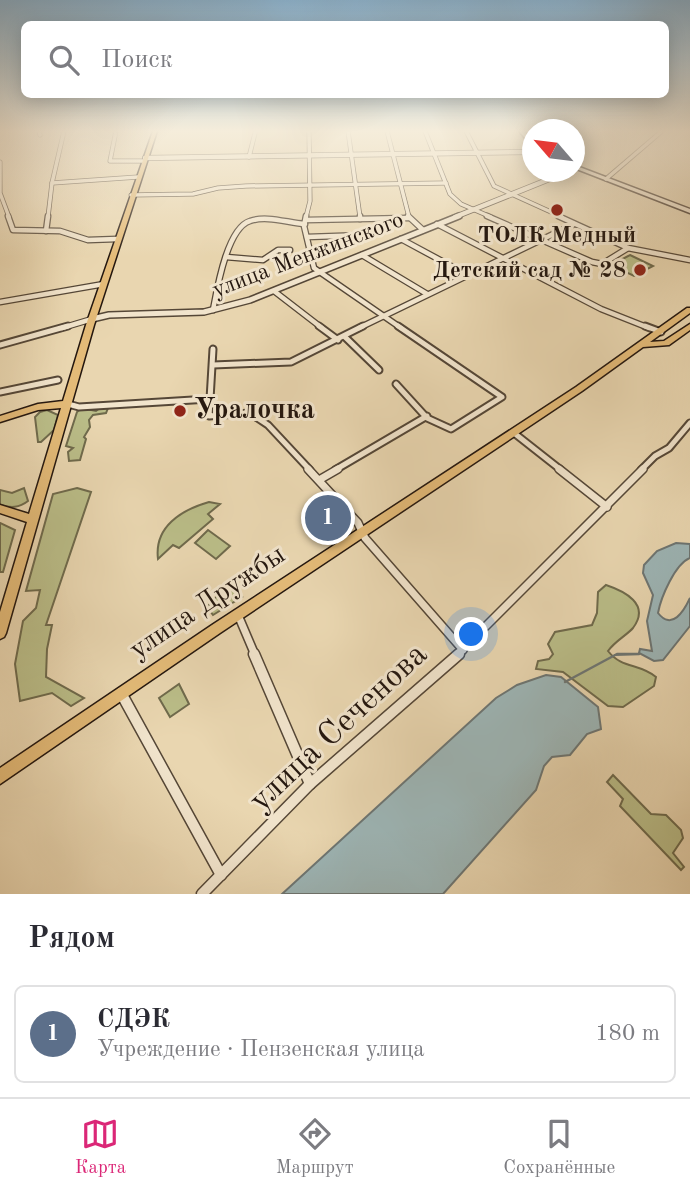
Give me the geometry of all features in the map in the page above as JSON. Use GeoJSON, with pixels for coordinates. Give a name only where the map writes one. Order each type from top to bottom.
{"type":"FeatureCollection","features":[{"type":"Feature","properties":{"kind":"main road"},"geometry":{"type":"LineString","coordinates":[[0,633],[92,319],[140,173]]}},
{"type":"Feature","properties":{"kind":"main road"},"geometry":{"type":"LineString","coordinates":[[590,173],[690,211]]}},
{"type":"Feature","properties":{"kind":"main road","name":"улица Дружбы"},"geometry":{"type":"LineString","coordinates":[[0,777],[121,693],[514,433],[690,311]]}},
{"type":"Feature","properties":{"kind":"main road"},"geometry":{"type":"LineString","coordinates":[[644,345],[666,343],[690,326]]}},
{"type":"Feature","properties":{"kind":"main road"},"geometry":{"type":"LineString","coordinates":[[0,419],[38,407],[68,404]]}},
{"type":"Feature","properties":{"kind":"main road"},"geometry":{"type":"LineString","coordinates":[[0,509],[33,520]]}},
{"type":"Feature","properties":{"kind":"street"},"geometry":{"type":"LineString","coordinates":[[0,173],[0,193],[10,229],[21,232],[60,231],[88,240],[117,239]]}},
{"type":"Feature","properties":{"kind":"street"},"geometry":{"type":"LineString","coordinates":[[46,231],[54,173]]}},
{"type":"Feature","properties":{"kind":"street"},"geometry":{"type":"LineString","coordinates":[[309,173],[305,222],[314,268],[502,397],[451,429],[443,428],[413,405],[396,384]]}},
{"type":"Feature","properties":{"kind":"street"},"geometry":{"type":"LineString","coordinates":[[353,173],[360,219]]}},
{"type":"Feature","properties":{"kind":"street"},"geometry":{"type":"LineString","coordinates":[[398,173],[409,218],[423,230]]}},
{"type":"Feature","properties":{"kind":"street"},"geometry":{"type":"LineString","coordinates":[[442,173],[454,199],[577,257],[602,264],[628,248]]}},
{"type":"Feature","properties":{"kind":"street"},"geometry":{"type":"LineString","coordinates":[[487,173],[491,182],[509,194],[628,248],[690,260]]}},
{"type":"Feature","properties":{"kind":"street"},"geometry":{"type":"LineString","coordinates":[[606,179],[613,173]]}},
{"type":"Feature","properties":{"kind":"street"},"geometry":{"type":"LineString","coordinates":[[52,183],[138,177]]}},
{"type":"Feature","properties":{"kind":"street","name":"улица Менжинского"},"geometry":{"type":"LineString","coordinates":[[92,319],[109,315],[214,310],[321,272],[541,182]]}},
{"type":"Feature","properties":{"kind":"street"},"geometry":{"type":"LineString","coordinates":[[131,195],[174,196],[218,188],[446,183]]}},
{"type":"Feature","properties":{"kind":"street"},"geometry":{"type":"LineString","coordinates":[[214,310],[220,272],[237,229],[243,223],[254,220],[305,222],[409,218]]}},
{"type":"Feature","properties":{"kind":"street"},"geometry":{"type":"LineString","coordinates":[[437,224],[601,309],[661,332]]}},
{"type":"Feature","properties":{"kind":"street"},"geometry":{"type":"LineString","coordinates":[[213,365],[291,362],[466,274],[574,224]]}},
{"type":"Feature","properties":{"kind":"street"},"geometry":{"type":"LineString","coordinates":[[307,237],[365,235]]}},
{"type":"Feature","properties":{"kind":"street"},"geometry":{"type":"LineString","coordinates":[[401,239],[466,274]]}},
{"type":"Feature","properties":{"kind":"street"},"geometry":{"type":"LineString","coordinates":[[226,257],[263,260],[278,250],[290,250]]}},
{"type":"Feature","properties":{"kind":"street"},"geometry":{"type":"LineString","coordinates":[[362,255],[427,294]]}},
{"type":"Feature","properties":{"kind":"street"},"geometry":{"type":"LineString","coordinates":[[0,303],[104,284]]}},
{"type":"Feature","properties":{"kind":"street"},"geometry":{"type":"LineString","coordinates":[[274,290],[338,340]]}},
{"type":"Feature","properties":{"kind":"street"},"geometry":{"type":"LineString","coordinates":[[0,345],[92,319]]}},
{"type":"Feature","properties":{"kind":"street"},"geometry":{"type":"LineString","coordinates":[[345,337],[379,370]]}},
{"type":"Feature","properties":{"kind":"street"},"geometry":{"type":"LineString","coordinates":[[213,349],[209,416],[250,413],[258,417],[364,531],[365,538],[463,650]]}},
{"type":"Feature","properties":{"kind":"street"},"geometry":{"type":"LineString","coordinates":[[0,392],[58,380]]}},
{"type":"Feature","properties":{"kind":"street"},"geometry":{"type":"LineString","coordinates":[[68,404],[79,407],[209,399]]}},
{"type":"Feature","properties":{"kind":"street"},"geometry":{"type":"LineString","coordinates":[[319,480],[427,416]]}},
{"type":"Feature","properties":{"kind":"street","name":"улица Сеченова"},"geometry":{"type":"LineString","coordinates":[[202,894],[310,784],[463,650],[690,423]]}},
{"type":"Feature","properties":{"kind":"street"},"geometry":{"type":"LineString","coordinates":[[514,433],[607,507]]}},
{"type":"Feature","properties":{"kind":"street"},"geometry":{"type":"LineString","coordinates":[[238,615],[310,784]]}},
{"type":"Feature","properties":{"kind":"street"},"geometry":{"type":"LineString","coordinates":[[121,693],[221,875]]}},
{"type":"Feature","properties":{"kind":"green space"},"geometry":{"type":"Polygon","coordinates":[[[630,255],[653,266],[634,276],[611,265],[630,255]]]}},
{"type":"Feature","properties":{"kind":"green space"},"geometry":{"type":"Polygon","coordinates":[[[101,407],[108,408],[106,413],[93,415],[89,420],[90,427],[84,437],[86,439],[80,460],[69,461],[68,452],[73,448],[66,446],[77,412],[81,408],[96,411],[101,407]]]}},
{"type":"Feature","properties":{"kind":"green space"},"geometry":{"type":"Polygon","coordinates":[[[47,410],[58,415],[54,430],[38,442],[35,417],[47,410]]]}},
{"type":"Feature","properties":{"kind":"green space"},"geometry":{"type":"Polygon","coordinates":[[[24,488],[28,501],[15,507],[0,505],[0,490],[12,493],[24,488]]]}},
{"type":"Feature","properties":{"kind":"green space"},"geometry":{"type":"Polygon","coordinates":[[[77,488],[91,492],[46,625],[52,625],[47,649],[46,677],[84,698],[71,706],[52,693],[20,701],[15,664],[23,621],[36,608],[40,590],[26,591],[53,494],[77,488]]]}},
{"type":"Feature","properties":{"kind":"green space"},"geometry":{"type":"Polygon","coordinates":[[[209,502],[220,504],[208,514],[213,519],[179,548],[173,545],[158,559],[160,538],[165,529],[180,515],[209,502]]]}},
{"type":"Feature","properties":{"kind":"green space"},"geometry":{"type":"Polygon","coordinates":[[[0,523],[15,530],[3,572],[0,572],[0,523]]]}},
{"type":"Feature","properties":{"kind":"green space"},"geometry":{"type":"Polygon","coordinates":[[[208,530],[230,546],[216,559],[195,543],[208,530]]]}},
{"type":"Feature","properties":{"kind":"green space"},"geometry":{"type":"Polygon","coordinates":[[[227,585],[242,597],[213,615],[207,607],[227,585]]]}},
{"type":"Feature","properties":{"kind":"green space"},"geometry":{"type":"Polygon","coordinates":[[[606,585],[627,595],[637,605],[639,612],[633,628],[608,651],[619,661],[656,677],[654,686],[623,707],[608,706],[563,672],[536,669],[538,661],[549,659],[553,654],[548,644],[555,632],[592,625],[597,613],[598,592],[606,585]]]}},
{"type":"Feature","properties":{"kind":"green space"},"geometry":{"type":"Polygon","coordinates":[[[179,684],[189,704],[170,717],[159,698],[179,684]]]}},
{"type":"Feature","properties":{"kind":"green space"},"geometry":{"type":"Polygon","coordinates":[[[613,775],[651,814],[666,815],[681,830],[683,838],[673,853],[684,867],[681,870],[620,806],[623,799],[607,782],[613,775]]]}},
{"type":"Feature","properties":{"kind":"water"},"geometry":{"type":"Polygon","coordinates":[[[676,543],[690,544],[690,558],[684,561],[674,574],[665,590],[658,613],[663,618],[673,620],[690,598],[690,626],[663,660],[654,661],[639,653],[640,649],[652,651],[647,621],[653,595],[643,573],[644,565],[657,551],[676,543]]]}},
{"type":"Feature","properties":{"kind":"water"},"geometry":{"type":"Polygon","coordinates":[[[546,675],[561,677],[598,707],[601,729],[587,734],[570,755],[552,757],[544,766],[536,790],[443,894],[282,894],[496,698],[517,685],[546,675]]]}},
{"type":"Feature","properties":{"kind":"waterway"},"geometry":{"type":"LineString","coordinates":[[617,654],[639,654],[615,655],[617,654]]}},
{"type":"Feature","properties":{"kind":"waterway"},"geometry":{"type":"LineString","coordinates":[[565,682],[615,655]]}},
{"type":"Feature","properties":{"kind":"place","name":"ТОЛК Медный"},"geometry":{"type":"Point","coordinates":[557,210]}},
{"type":"Feature","properties":{"kind":"place","name":"Детский сад № 28"},"geometry":{"type":"Point","coordinates":[640,270]}},
{"type":"Feature","properties":{"kind":"place","name":"Уралочка"},"geometry":{"type":"Point","coordinates":[180,411]}},
{"type":"Feature","properties":{"kind":"place","name":"СДЭК"},"geometry":{"type":"Point","coordinates":[328,518]}}]}
